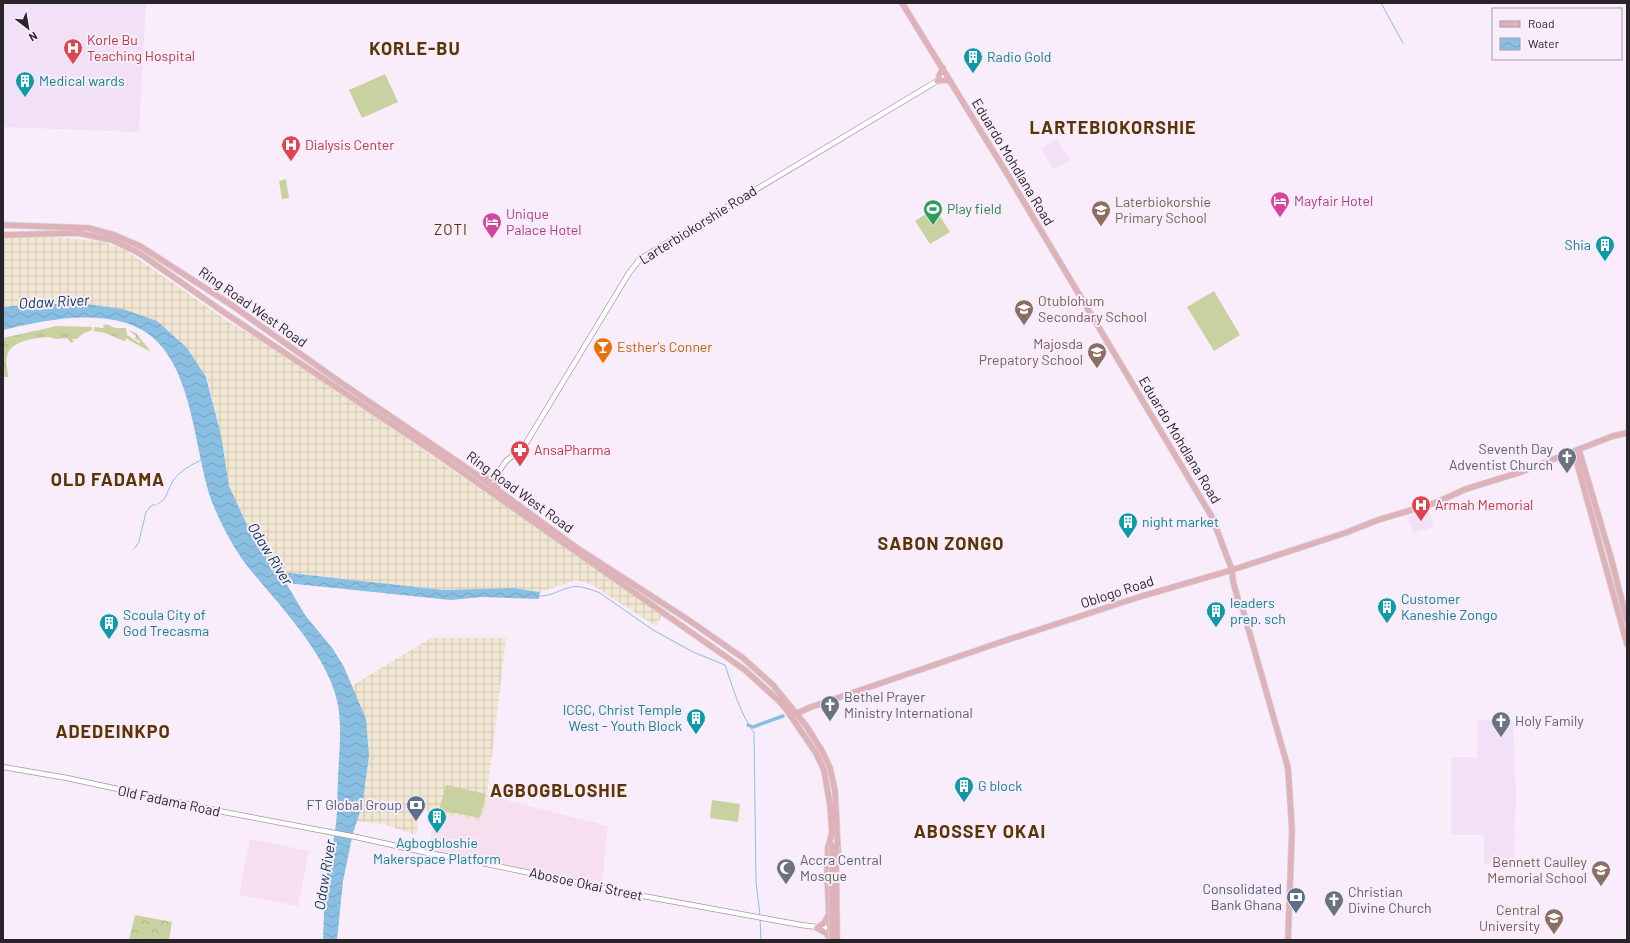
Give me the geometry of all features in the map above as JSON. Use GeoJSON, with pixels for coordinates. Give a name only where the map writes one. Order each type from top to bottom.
{"type":"FeatureCollection","features":[{"type":"Feature","properties":{"kind":"main road","name":"Eduardo Mohdlana Road"},"geometry":{"type":"LineString","coordinates":[[902,3],[1212,517],[1232,570],[1233,581],[1239,604],[1243,610],[1288,768],[1292,830],[1288,940]]}},
{"type":"Feature","properties":{"kind":"main road"},"geometry":{"type":"LineString","coordinates":[[938,78],[945,72]]}},
{"type":"Feature","properties":{"kind":"main road"},"geometry":{"type":"LineString","coordinates":[[938,78],[951,82]]}},
{"type":"Feature","properties":{"kind":"main road","name":"Ring Road West Road"},"geometry":{"type":"LineString","coordinates":[[3,225],[88,228],[114,235],[140,246],[230,304],[340,382],[480,477],[488,487],[498,490],[577,548],[687,619],[743,658],[773,685],[788,702],[823,766],[828,792],[832,836],[828,847],[828,916],[829,928],[834,940]]}},
{"type":"Feature","properties":{"kind":"main road","name":"Ring Road West Road"},"geometry":{"type":"LineString","coordinates":[[3,235],[69,232],[112,240],[139,253],[225,313],[338,387],[458,470],[488,487],[745,670],[807,727],[822,751],[832,775],[836,803],[834,940]]}},
{"type":"Feature","properties":{"kind":"main road"},"geometry":{"type":"LineString","coordinates":[[225,313],[230,304]]}},
{"type":"Feature","properties":{"kind":"main road","name":"Oblogo Road"},"geometry":{"type":"LineString","coordinates":[[794,715],[811,707],[1007,640],[1139,597],[1232,570],[1453,496],[1466,489],[1498,480],[1577,453],[1627,432]]}},
{"type":"Feature","properties":{"kind":"main road"},"geometry":{"type":"LineString","coordinates":[[1577,453],[1611,558],[1627,621]]}},
{"type":"Feature","properties":{"kind":"main road"},"geometry":{"type":"LineString","coordinates":[[1577,453],[1627,644]]}},
{"type":"Feature","properties":{"kind":"main road"},"geometry":{"type":"LineString","coordinates":[[480,477],[490,479],[495,477],[498,490]]}},
{"type":"Feature","properties":{"kind":"main road"},"geometry":{"type":"LineString","coordinates":[[788,702],[797,707],[811,707]]}},
{"type":"Feature","properties":{"kind":"main road"},"geometry":{"type":"LineString","coordinates":[[807,727],[805,716],[811,707]]}},
{"type":"Feature","properties":{"kind":"main road"},"geometry":{"type":"LineString","coordinates":[[832,836],[835,843]]}},
{"type":"Feature","properties":{"kind":"main road","name":"Ring Road West Road"},"geometry":{"type":"LineString","coordinates":[[834,940],[839,930],[835,843]]}},
{"type":"Feature","properties":{"kind":"main road"},"geometry":{"type":"LineString","coordinates":[[828,916],[824,923],[817,928],[834,940]]}},
{"type":"Feature","properties":{"kind":"street","name":"Larterbiokorshie Road"},"geometry":{"type":"LineString","coordinates":[[488,487],[506,462],[523,448],[629,273],[640,259],[938,78]]}},
{"type":"Feature","properties":{"kind":"street","name":"Old Fadama Road"},"geometry":{"type":"LineString","coordinates":[[3,767],[67,778],[224,812],[334,833]]}},
{"type":"Feature","properties":{"kind":"street","name":"Abosoe Okai Street"},"geometry":{"type":"LineString","coordinates":[[334,833],[428,854],[767,919],[817,928],[839,930]]}},
{"type":"Feature","properties":{"kind":"shaded area","name":"Korle Bu Teaching Hospital"},"geometry":{"type":"Polygon","coordinates":[[[3,3],[146,3],[139,132],[3,127],[3,3]]]}},
{"type":"Feature","properties":{"kind":"shaded area"},"geometry":{"type":"Polygon","coordinates":[[[1056,139],[1070,160],[1053,169],[1041,149],[1056,139]]]}},
{"type":"Feature","properties":{"kind":"shaded area"},"geometry":{"type":"Polygon","coordinates":[[[47,237],[100,241],[125,250],[229,322],[272,347],[663,614],[656,626],[591,584],[576,580],[540,592],[514,588],[444,590],[289,573],[270,563],[253,538],[229,486],[221,435],[207,377],[123,309],[87,304],[31,304],[3,307],[3,238],[47,237]]]}},
{"type":"Feature","properties":{"kind":"shaded area","name":"Armah Memorial"},"geometry":{"type":"Polygon","coordinates":[[[1429,511],[1434,527],[1413,533],[1408,517],[1429,511]]]}},
{"type":"Feature","properties":{"kind":"shaded area"},"geometry":{"type":"Polygon","coordinates":[[[431,638],[506,638],[487,795],[481,820],[420,810],[416,835],[383,824],[356,821],[350,687],[431,638]]]}},
{"type":"Feature","properties":{"kind":"shaded area"},"geometry":{"type":"Polygon","coordinates":[[[1477,720],[1513,721],[1516,792],[1514,864],[1484,864],[1484,835],[1451,835],[1451,757],[1477,757],[1477,720]]]}},
{"type":"Feature","properties":{"kind":"shaded area"},"geometry":{"type":"Polygon","coordinates":[[[487,795],[608,826],[602,883],[492,865],[429,850],[434,812],[481,820],[487,795]]]}},
{"type":"Feature","properties":{"kind":"shaded area"},"geometry":{"type":"Polygon","coordinates":[[[250,839],[309,851],[298,906],[239,895],[250,839]]]}},
{"type":"Feature","properties":{"kind":"green space"},"geometry":{"type":"Polygon","coordinates":[[[385,74],[398,102],[362,118],[349,90],[385,74]]]}},
{"type":"Feature","properties":{"kind":"green space"},"geometry":{"type":"Polygon","coordinates":[[[286,179],[289,198],[282,199],[279,181],[286,179]]]}},
{"type":"Feature","properties":{"kind":"green space","name":"Play field"},"geometry":{"type":"Polygon","coordinates":[[[935,208],[950,232],[930,244],[915,221],[935,208]]]}},
{"type":"Feature","properties":{"kind":"green space"},"geometry":{"type":"Polygon","coordinates":[[[1214,291],[1240,335],[1214,351],[1187,307],[1214,291]]]}},
{"type":"Feature","properties":{"kind":"green space"},"geometry":{"type":"Polygon","coordinates":[[[106,324],[115,328],[126,328],[127,335],[139,343],[141,342],[135,339],[136,336],[128,330],[136,333],[151,352],[125,338],[126,341],[105,333],[94,331],[94,327],[104,328],[103,326],[106,324]]]}},
{"type":"Feature","properties":{"kind":"green space"},"geometry":{"type":"Polygon","coordinates":[[[57,326],[92,327],[92,330],[82,334],[77,339],[72,339],[74,341],[71,343],[67,338],[57,339],[48,337],[20,342],[8,353],[6,362],[8,377],[3,377],[3,338],[57,326]]]}},
{"type":"Feature","properties":{"kind":"green space"},"geometry":{"type":"Polygon","coordinates":[[[446,785],[486,794],[480,818],[439,810],[446,785]]]}},
{"type":"Feature","properties":{"kind":"green space"},"geometry":{"type":"Polygon","coordinates":[[[712,800],[740,804],[738,822],[710,818],[712,800]]]}},
{"type":"Feature","properties":{"kind":"green space"},"geometry":{"type":"Polygon","coordinates":[[[135,915],[172,922],[169,940],[129,940],[135,915]]]}},
{"type":"Feature","properties":{"kind":"water"},"geometry":{"type":"Polygon","coordinates":[[[31,304],[87,304],[123,309],[157,321],[187,348],[206,377],[221,435],[229,486],[253,538],[270,563],[289,573],[444,590],[514,588],[540,592],[539,599],[481,597],[451,600],[286,583],[305,615],[333,649],[344,667],[366,719],[369,756],[362,806],[353,833],[343,881],[337,940],[323,940],[326,879],[337,818],[340,732],[338,705],[333,687],[324,668],[314,650],[288,614],[248,567],[233,546],[214,507],[207,486],[183,386],[173,364],[160,344],[142,330],[126,323],[109,319],[73,318],[3,330],[3,307],[31,304]]]}},
{"type":"Feature","properties":{"kind":"waterway"},"geometry":{"type":"LineString","coordinates":[[1381,3],[1403,43]]}},
{"type":"Feature","properties":{"kind":"waterway"},"geometry":{"type":"LineString","coordinates":[[158,504],[164,499],[176,477],[186,468],[203,459]]}},
{"type":"Feature","properties":{"kind":"waterway"},"geometry":{"type":"LineString","coordinates":[[139,541],[146,512],[152,505],[156,505]]}},
{"type":"Feature","properties":{"kind":"waterway"},"geometry":{"type":"LineString","coordinates":[[134,549],[139,542]]}},
{"type":"Feature","properties":{"kind":"waterway"},"geometry":{"type":"LineString","coordinates":[[538,596],[575,587],[582,587],[600,593],[653,630],[693,652],[725,665],[741,709],[754,733],[756,882],[760,915]]}},
{"type":"Feature","properties":{"kind":"waterway"},"geometry":{"type":"LineString","coordinates":[[748,725],[753,727],[783,716]]}},
{"type":"Feature","properties":{"kind":"waterway"},"geometry":{"type":"LineString","coordinates":[[760,919],[761,940]]}},
{"type":"Feature","properties":{"kind":"place","name":"Korle Bu Teaching Hospital"},"geometry":{"type":"Point","coordinates":[73,65]}},
{"type":"Feature","properties":{"kind":"place","name":"Radio Gold"},"geometry":{"type":"Point","coordinates":[973,74]}},
{"type":"Feature","properties":{"kind":"place","name":"Medical wards"},"geometry":{"type":"Point","coordinates":[25,98]}},
{"type":"Feature","properties":{"kind":"place","name":"Dialysis Center"},"geometry":{"type":"Point","coordinates":[291,162]}},
{"type":"Feature","properties":{"kind":"place","name":"Mayfair Hotel"},"geometry":{"type":"Point","coordinates":[1280,218]}},
{"type":"Feature","properties":{"kind":"place","name":"Play field"},"geometry":{"type":"Point","coordinates":[933,226]}},
{"type":"Feature","properties":{"kind":"place","name":"Laterbiokorshie Primary School"},"geometry":{"type":"Point","coordinates":[1101,227]}},
{"type":"Feature","properties":{"kind":"place","name":"Unique Palace Hotel"},"geometry":{"type":"Point","coordinates":[492,239]}},
{"type":"Feature","properties":{"kind":"place","name":"Shia"},"geometry":{"type":"Point","coordinates":[1605,262]}},
{"type":"Feature","properties":{"kind":"place","name":"Otublohum Secondary School"},"geometry":{"type":"Point","coordinates":[1024,326]}},
{"type":"Feature","properties":{"kind":"place","name":"Esther's Conner"},"geometry":{"type":"Point","coordinates":[603,364]}},
{"type":"Feature","properties":{"kind":"place","name":"Majosda Prepatory School"},"geometry":{"type":"Point","coordinates":[1097,369]}},
{"type":"Feature","properties":{"kind":"place","name":"AnsaPharma"},"geometry":{"type":"Point","coordinates":[520,467]}},
{"type":"Feature","properties":{"kind":"place","name":"Seventh Day Adventist Church"},"geometry":{"type":"Point","coordinates":[1567,474]}},
{"type":"Feature","properties":{"kind":"place","name":"Armah Memorial"},"geometry":{"type":"Point","coordinates":[1421,522]}},
{"type":"Feature","properties":{"kind":"place","name":"night market"},"geometry":{"type":"Point","coordinates":[1128,539]}},
{"type":"Feature","properties":{"kind":"place","name":"Customer Kaneshie Zongo"},"geometry":{"type":"Point","coordinates":[1387,624]}},
{"type":"Feature","properties":{"kind":"place","name":"leaders prep. sch"},"geometry":{"type":"Point","coordinates":[1216,628]}},
{"type":"Feature","properties":{"kind":"place","name":"Scoula City of God Trecasma"},"geometry":{"type":"Point","coordinates":[109,640]}},
{"type":"Feature","properties":{"kind":"place","name":"Bethel Prayer Ministry International"},"geometry":{"type":"Point","coordinates":[830,722]}},
{"type":"Feature","properties":{"kind":"place","name":"ICGC, Christ Temple West - Youth Block"},"geometry":{"type":"Point","coordinates":[696,735]}},
{"type":"Feature","properties":{"kind":"place","name":"Holy Family"},"geometry":{"type":"Point","coordinates":[1501,738]}},
{"type":"Feature","properties":{"kind":"place","name":"G block"},"geometry":{"type":"Point","coordinates":[964,803]}},
{"type":"Feature","properties":{"kind":"place","name":"FT Global Group"},"geometry":{"type":"Point","coordinates":[416,822]}},
{"type":"Feature","properties":{"kind":"place","name":"Agbogbloshie Makerspace Platform"},"geometry":{"type":"Point","coordinates":[437,834]}},
{"type":"Feature","properties":{"kind":"place","name":"Accra Central Mosque"},"geometry":{"type":"Point","coordinates":[786,885]}},
{"type":"Feature","properties":{"kind":"place","name":"Bennett Caulley Memorial School"},"geometry":{"type":"Point","coordinates":[1601,887]}},
{"type":"Feature","properties":{"kind":"place","name":"Consolidated Bank Ghana"},"geometry":{"type":"Point","coordinates":[1296,914]}},
{"type":"Feature","properties":{"kind":"place","name":"Christian Divine Church"},"geometry":{"type":"Point","coordinates":[1334,917]}},
{"type":"Feature","properties":{"kind":"place","name":"Central University"},"geometry":{"type":"Point","coordinates":[1554,935]}},
{"type":"Feature","properties":{"kind":"district","name":"KORLE-BU"},"geometry":{"type":"Point","coordinates":[415,49]}},
{"type":"Feature","properties":{"kind":"district","name":"LARTEBIOKORSHIE"},"geometry":{"type":"Point","coordinates":[1113,128]}},
{"type":"Feature","properties":{"kind":"district","name":"ZOTI"},"geometry":{"type":"Point","coordinates":[451,230]}},
{"type":"Feature","properties":{"kind":"district","name":"OLD FADAMA"},"geometry":{"type":"Point","coordinates":[108,480]}},
{"type":"Feature","properties":{"kind":"district","name":"SABON ZONGO"},"geometry":{"type":"Point","coordinates":[941,544]}},
{"type":"Feature","properties":{"kind":"district","name":"ADEDEINKPO"},"geometry":{"type":"Point","coordinates":[113,732]}},
{"type":"Feature","properties":{"kind":"district","name":"AGBOGBLOSHIE"},"geometry":{"type":"Point","coordinates":[559,791]}},
{"type":"Feature","properties":{"kind":"district","name":"ABOSSEY OKAI"},"geometry":{"type":"Point","coordinates":[980,832]}},
{"type":"Feature","properties":{"kind":"water label","name":"Odaw River"},"geometry":{"type":"Point","coordinates":[54,302]}},
{"type":"Feature","properties":{"kind":"water label","name":"Odaw River"},"geometry":{"type":"Point","coordinates":[270,554]}},
{"type":"Feature","properties":{"kind":"water label","name":"Odaw River"},"geometry":{"type":"Point","coordinates":[325,875]}}]}
